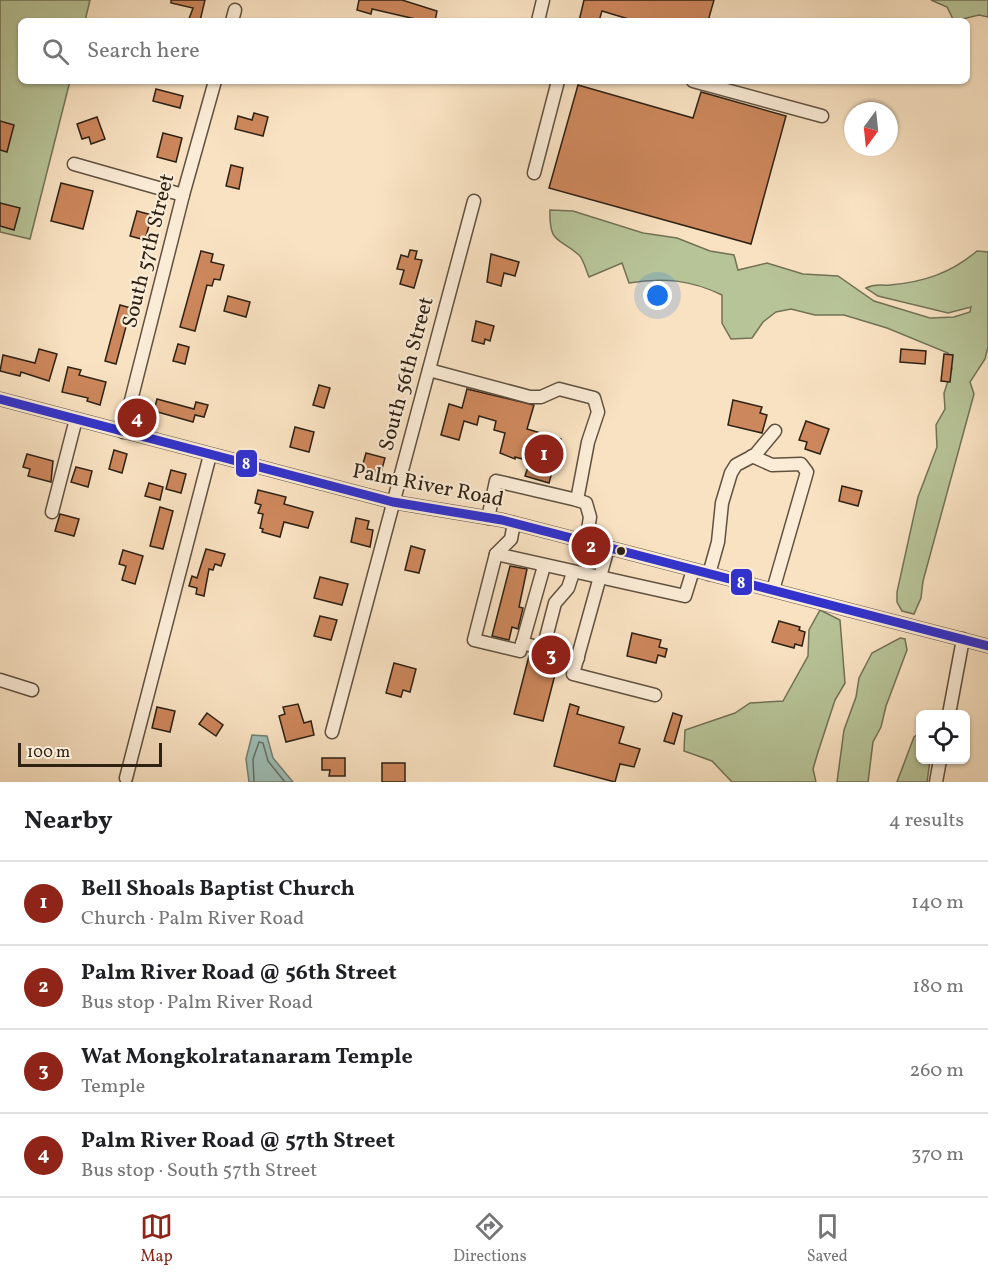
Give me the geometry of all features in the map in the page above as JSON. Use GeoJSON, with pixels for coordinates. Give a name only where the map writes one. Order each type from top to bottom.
{"type":"FeatureCollection","features":[{"type":"Feature","properties":{"kind":"street"},"geometry":{"type":"LineString","coordinates":[[539,18],[543,0]]}},
{"type":"Feature","properties":{"kind":"street","name":"South 57th Street"},"geometry":{"type":"LineString","coordinates":[[123,432],[183,195],[214,84]]}},
{"type":"Feature","properties":{"kind":"street"},"geometry":{"type":"LineString","coordinates":[[534,173],[557,84]]}},
{"type":"Feature","properties":{"kind":"street"},"geometry":{"type":"LineString","coordinates":[[704,84],[822,116]]}},
{"type":"Feature","properties":{"kind":"street"},"geometry":{"type":"LineString","coordinates":[[74,164],[183,195]]}},
{"type":"Feature","properties":{"kind":"street","name":"South 56th Street"},"geometry":{"type":"LineString","coordinates":[[332,732],[474,201]]}},
{"type":"Feature","properties":{"kind":"street"},"geometry":{"type":"LineString","coordinates":[[429,370],[534,398],[559,389],[594,398],[598,412],[588,442],[577,500]]}},
{"type":"Feature","properties":{"kind":"street","name":"Palm River Road"},"geometry":{"type":"LineString","coordinates":[[0,399],[393,502],[514,523],[988,646]]}},
{"type":"Feature","properties":{"kind":"street"},"geometry":{"type":"LineString","coordinates":[[52,512],[76,419]]}},
{"type":"Feature","properties":{"kind":"street"},"geometry":{"type":"LineString","coordinates":[[709,574],[718,542],[726,487],[736,465],[753,456],[775,431]]}},
{"type":"Feature","properties":{"kind":"street"},"geometry":{"type":"LineString","coordinates":[[126,778],[210,455]]}},
{"type":"Feature","properties":{"kind":"street"},"geometry":{"type":"LineString","coordinates":[[753,456],[772,465],[801,464],[807,472],[773,590]]}},
{"type":"Feature","properties":{"kind":"street"},"geometry":{"type":"LineString","coordinates":[[488,518],[496,481],[586,502],[590,517],[586,542]]}},
{"type":"Feature","properties":{"kind":"street"},"geometry":{"type":"LineString","coordinates":[[514,523],[511,539],[496,554],[474,640],[520,651],[544,566]]}},
{"type":"Feature","properties":{"kind":"street"},"geometry":{"type":"LineString","coordinates":[[608,548],[573,674],[655,695]]}},
{"type":"Feature","properties":{"kind":"street"},"geometry":{"type":"LineString","coordinates":[[496,554],[573,573],[685,596],[693,570]]}},
{"type":"Feature","properties":{"kind":"street"},"geometry":{"type":"LineString","coordinates":[[543,649],[555,603],[568,588],[573,573]]}},
{"type":"Feature","properties":{"kind":"street"},"geometry":{"type":"LineString","coordinates":[[950,710],[963,639]]}},
{"type":"Feature","properties":{"kind":"street"},"geometry":{"type":"LineString","coordinates":[[522,643],[578,658]]}},
{"type":"Feature","properties":{"kind":"street"},"geometry":{"type":"LineString","coordinates":[[0,680],[32,690]]}},
{"type":"Feature","properties":{"kind":"street"},"geometry":{"type":"LineString","coordinates":[[936,782],[939,764]]}},
{"type":"Feature","properties":{"kind":"green space"},"geometry":{"type":"Polygon","coordinates":[[[0,0],[90,0],[86,18],[18,18],[18,84],[69,84],[30,239],[0,232],[0,0]]]}},
{"type":"Feature","properties":{"kind":"green space"},"geometry":{"type":"Polygon","coordinates":[[[931,0],[988,0],[988,17],[979,15],[952,18],[947,7],[931,0]]]}},
{"type":"Feature","properties":{"kind":"green space"},"geometry":{"type":"Polygon","coordinates":[[[550,210],[573,211],[643,233],[677,238],[710,251],[734,255],[738,270],[767,263],[803,274],[838,276],[874,301],[930,318],[954,317],[970,312],[971,307],[948,313],[878,296],[866,288],[926,279],[947,271],[977,251],[988,252],[988,347],[985,359],[970,382],[974,394],[923,581],[921,598],[914,614],[902,611],[897,602],[897,592],[918,497],[937,447],[936,425],[945,409],[944,393],[952,369],[948,353],[887,328],[844,315],[815,315],[791,309],[776,312],[763,322],[752,338],[731,339],[722,323],[722,295],[677,281],[654,280],[629,283],[622,263],[589,277],[579,255],[553,235],[550,210]]]}},
{"type":"Feature","properties":{"kind":"green space"},"geometry":{"type":"Polygon","coordinates":[[[820,610],[840,620],[845,683],[835,700],[813,769],[816,782],[732,782],[712,761],[684,751],[685,730],[735,713],[750,703],[783,701],[808,656],[809,630],[820,610]]]}},
{"type":"Feature","properties":{"kind":"green space"},"geometry":{"type":"Polygon","coordinates":[[[900,638],[905,639],[907,650],[886,706],[881,727],[873,742],[868,782],[837,782],[844,730],[856,697],[859,678],[872,653],[900,638]]]}},
{"type":"Feature","properties":{"kind":"green space"},"geometry":{"type":"Polygon","coordinates":[[[916,736],[916,764],[929,764],[927,782],[897,782],[916,736]]]}},
{"type":"Feature","properties":{"kind":"water"},"geometry":{"type":"Polygon","coordinates":[[[252,735],[267,736],[273,758],[293,782],[249,782],[246,759],[252,735]]]}},
{"type":"Feature","properties":{"kind":"building"},"geometry":{"type":"Polygon","coordinates":[[[171,0],[205,0],[201,18],[189,18],[193,8],[171,3],[171,0]]]}},
{"type":"Feature","properties":{"kind":"building"},"geometry":{"type":"Polygon","coordinates":[[[359,0],[402,0],[437,11],[436,18],[411,18],[372,9],[371,14],[357,10],[359,0]]]}},
{"type":"Feature","properties":{"kind":"building"},"geometry":{"type":"Polygon","coordinates":[[[584,0],[714,0],[709,18],[625,18],[602,11],[600,18],[580,18],[584,0]]]}},
{"type":"Feature","properties":{"kind":"building"},"geometry":{"type":"Polygon","coordinates":[[[578,85],[693,118],[701,92],[786,116],[751,244],[549,188],[578,85]]]}},
{"type":"Feature","properties":{"kind":"building"},"geometry":{"type":"Polygon","coordinates":[[[156,89],[183,96],[180,108],[153,101],[156,89]]]}},
{"type":"Feature","properties":{"kind":"building"},"geometry":{"type":"Polygon","coordinates":[[[254,113],[268,117],[263,136],[235,129],[238,116],[252,120],[254,113]]]}},
{"type":"Feature","properties":{"kind":"building"},"geometry":{"type":"Polygon","coordinates":[[[97,117],[105,139],[91,144],[89,137],[82,139],[77,124],[97,117]]]}},
{"type":"Feature","properties":{"kind":"building"},"geometry":{"type":"Polygon","coordinates":[[[0,121],[14,125],[7,152],[0,150],[0,121]]]}},
{"type":"Feature","properties":{"kind":"building"},"geometry":{"type":"Polygon","coordinates":[[[163,133],[182,138],[176,162],[157,157],[163,133]]]}},
{"type":"Feature","properties":{"kind":"building"},"geometry":{"type":"Polygon","coordinates":[[[231,165],[243,168],[239,189],[226,186],[231,165]]]}},
{"type":"Feature","properties":{"kind":"building"},"geometry":{"type":"Polygon","coordinates":[[[61,183],[93,191],[83,229],[51,221],[61,183]]]}},
{"type":"Feature","properties":{"kind":"building"},"geometry":{"type":"Polygon","coordinates":[[[0,203],[20,208],[14,230],[0,226],[0,203]]]}},
{"type":"Feature","properties":{"kind":"building"},"geometry":{"type":"Polygon","coordinates":[[[137,211],[152,215],[145,240],[130,236],[137,211]]]}},
{"type":"Feature","properties":{"kind":"building"},"geometry":{"type":"Polygon","coordinates":[[[410,250],[417,251],[415,259],[422,260],[414,288],[400,284],[404,270],[397,269],[401,255],[408,257],[410,250]]]}},
{"type":"Feature","properties":{"kind":"building"},"geometry":{"type":"Polygon","coordinates":[[[201,251],[213,254],[211,262],[224,265],[220,280],[214,279],[212,286],[207,285],[195,331],[180,327],[201,251]]]}},
{"type":"Feature","properties":{"kind":"building"},"geometry":{"type":"Polygon","coordinates":[[[491,254],[519,262],[515,276],[504,273],[501,286],[487,282],[491,254]]]}},
{"type":"Feature","properties":{"kind":"building"},"geometry":{"type":"Polygon","coordinates":[[[228,296],[250,302],[246,317],[224,311],[228,296]]]}},
{"type":"Feature","properties":{"kind":"building"},"geometry":{"type":"Polygon","coordinates":[[[120,305],[131,308],[116,364],[105,361],[120,305]]]}},
{"type":"Feature","properties":{"kind":"building"},"geometry":{"type":"Polygon","coordinates":[[[476,321],[494,326],[490,341],[485,339],[484,344],[472,341],[476,321]]]}},
{"type":"Feature","properties":{"kind":"building"},"geometry":{"type":"Polygon","coordinates":[[[178,344],[189,347],[185,364],[173,361],[178,344]]]}},
{"type":"Feature","properties":{"kind":"building"},"geometry":{"type":"Polygon","coordinates":[[[39,349],[57,354],[49,381],[21,372],[20,376],[0,371],[3,355],[35,363],[39,349]]]}},
{"type":"Feature","properties":{"kind":"building"},"geometry":{"type":"Polygon","coordinates":[[[901,349],[926,351],[925,364],[900,362],[901,349]]]}},
{"type":"Feature","properties":{"kind":"building"},"geometry":{"type":"Polygon","coordinates":[[[944,354],[953,355],[950,382],[941,381],[944,354]]]}},
{"type":"Feature","properties":{"kind":"building"},"geometry":{"type":"Polygon","coordinates":[[[68,367],[81,370],[79,375],[106,382],[100,405],[87,401],[88,398],[62,392],[68,367]]]}},
{"type":"Feature","properties":{"kind":"building"},"geometry":{"type":"Polygon","coordinates":[[[319,385],[330,388],[324,408],[313,405],[319,385]]]}},
{"type":"Feature","properties":{"kind":"building"},"geometry":{"type":"Polygon","coordinates":[[[467,389],[534,405],[527,429],[561,439],[549,483],[525,476],[530,461],[515,457],[515,459],[500,453],[505,433],[494,430],[496,421],[479,416],[477,425],[464,421],[459,440],[441,435],[449,404],[462,408],[467,389]]]}},
{"type":"Feature","properties":{"kind":"building"},"geometry":{"type":"Polygon","coordinates":[[[157,399],[194,409],[196,402],[208,405],[204,417],[195,415],[193,422],[154,411],[157,399]]]}},
{"type":"Feature","properties":{"kind":"building"},"geometry":{"type":"Polygon","coordinates":[[[733,400],[762,407],[760,413],[767,415],[762,433],[728,425],[733,400]]]}},
{"type":"Feature","properties":{"kind":"building"},"geometry":{"type":"Polygon","coordinates":[[[806,421],[829,429],[820,454],[805,449],[807,442],[799,440],[806,421]]]}},
{"type":"Feature","properties":{"kind":"building"},"geometry":{"type":"Polygon","coordinates":[[[295,427],[314,432],[309,452],[290,447],[295,427]]]}},
{"type":"Feature","properties":{"kind":"building"},"geometry":{"type":"Polygon","coordinates":[[[114,450],[127,454],[122,473],[109,469],[114,450]]]}},
{"type":"Feature","properties":{"kind":"building"},"geometry":{"type":"Polygon","coordinates":[[[366,453],[385,458],[380,476],[361,471],[366,453]]]}},
{"type":"Feature","properties":{"kind":"building"},"geometry":{"type":"Polygon","coordinates":[[[27,454],[53,461],[51,482],[28,476],[30,469],[23,467],[27,454]]]}},
{"type":"Feature","properties":{"kind":"building"},"geometry":{"type":"Polygon","coordinates":[[[76,467],[92,471],[88,487],[71,482],[76,467]]]}},
{"type":"Feature","properties":{"kind":"building"},"geometry":{"type":"Polygon","coordinates":[[[171,470],[186,474],[181,493],[166,489],[171,470]]]}},
{"type":"Feature","properties":{"kind":"building"},"geometry":{"type":"Polygon","coordinates":[[[149,483],[163,487],[160,500],[145,496],[149,483]]]}},
{"type":"Feature","properties":{"kind":"building"},"geometry":{"type":"Polygon","coordinates":[[[842,486],[862,491],[858,506],[839,501],[842,486]]]}},
{"type":"Feature","properties":{"kind":"building"},"geometry":{"type":"Polygon","coordinates":[[[258,490],[286,497],[284,504],[313,512],[308,528],[284,522],[280,537],[262,532],[263,529],[260,528],[263,514],[258,513],[261,505],[255,503],[258,490]]]}},
{"type":"Feature","properties":{"kind":"building"},"geometry":{"type":"Polygon","coordinates":[[[160,507],[173,511],[163,549],[150,546],[160,507]]]}},
{"type":"Feature","properties":{"kind":"building"},"geometry":{"type":"Polygon","coordinates":[[[60,514],[79,519],[74,536],[55,531],[60,514]]]}},
{"type":"Feature","properties":{"kind":"building"},"geometry":{"type":"Polygon","coordinates":[[[356,518],[369,521],[367,529],[373,530],[370,547],[351,542],[356,518]]]}},
{"type":"Feature","properties":{"kind":"building"},"geometry":{"type":"Polygon","coordinates":[[[411,546],[425,550],[419,573],[405,570],[411,546]]]}},
{"type":"Feature","properties":{"kind":"building"},"geometry":{"type":"Polygon","coordinates":[[[206,549],[225,554],[221,566],[215,564],[213,570],[209,569],[204,596],[196,594],[197,588],[189,586],[192,576],[197,578],[206,549]]]}},
{"type":"Feature","properties":{"kind":"building"},"geometry":{"type":"Polygon","coordinates":[[[123,550],[143,556],[135,584],[122,580],[126,566],[119,564],[123,550]]]}},
{"type":"Feature","properties":{"kind":"building"},"geometry":{"type":"Polygon","coordinates":[[[510,566],[527,569],[519,607],[523,608],[518,629],[512,627],[509,640],[492,636],[510,566]]]}},
{"type":"Feature","properties":{"kind":"building"},"geometry":{"type":"Polygon","coordinates":[[[320,577],[348,584],[342,605],[314,598],[320,577]]]}},
{"type":"Feature","properties":{"kind":"building"},"geometry":{"type":"Polygon","coordinates":[[[320,616],[337,620],[331,640],[314,636],[320,616]]]}},
{"type":"Feature","properties":{"kind":"building"},"geometry":{"type":"Polygon","coordinates":[[[779,621],[800,627],[799,630],[805,632],[802,646],[795,644],[794,648],[772,642],[779,621]]]}},
{"type":"Feature","properties":{"kind":"building"},"geometry":{"type":"Polygon","coordinates":[[[632,633],[661,640],[659,647],[667,649],[665,657],[658,655],[656,663],[627,656],[632,633]]]}},
{"type":"Feature","properties":{"kind":"building"},"geometry":{"type":"Polygon","coordinates":[[[529,656],[558,663],[543,721],[514,714],[529,656]]]}},
{"type":"Feature","properties":{"kind":"building"},"geometry":{"type":"Polygon","coordinates":[[[394,663],[416,669],[410,692],[403,690],[401,697],[386,693],[394,663]]]}},
{"type":"Feature","properties":{"kind":"building"},"geometry":{"type":"Polygon","coordinates":[[[298,704],[304,723],[311,721],[314,735],[286,742],[279,716],[285,714],[283,707],[298,704]]]}},
{"type":"Feature","properties":{"kind":"building"},"geometry":{"type":"Polygon","coordinates":[[[570,704],[579,707],[577,714],[624,727],[619,743],[640,749],[634,767],[620,764],[615,782],[554,766],[570,704]]]}},
{"type":"Feature","properties":{"kind":"building"},"geometry":{"type":"Polygon","coordinates":[[[157,707],[175,711],[170,732],[152,728],[157,707]]]}},
{"type":"Feature","properties":{"kind":"building"},"geometry":{"type":"Polygon","coordinates":[[[207,713],[223,725],[216,736],[199,724],[207,713]]]}},
{"type":"Feature","properties":{"kind":"building"},"geometry":{"type":"Polygon","coordinates":[[[673,713],[682,716],[674,744],[664,741],[673,713]]]}},
{"type":"Feature","properties":{"kind":"building"},"geometry":{"type":"Polygon","coordinates":[[[322,758],[345,758],[345,776],[329,776],[330,770],[322,770],[322,758]]]}},
{"type":"Feature","properties":{"kind":"building"},"geometry":{"type":"Polygon","coordinates":[[[382,763],[405,763],[405,782],[382,782],[382,763]]]}},
{"type":"Feature","properties":{"kind":"transit line","name":"8"},"geometry":{"type":"LineString","coordinates":[[0,399],[393,502],[502,520],[988,646]]}},
{"type":"Feature","properties":{"kind":"place","name":"Palm River Road @ 57th Street"},"geometry":{"type":"Point","coordinates":[137,418]}},
{"type":"Feature","properties":{"kind":"place","name":"Bell Shoals Baptist Church"},"geometry":{"type":"Point","coordinates":[544,454]}},
{"type":"Feature","properties":{"kind":"place","name":"Palm River Road @ 56th Street"},"geometry":{"type":"Point","coordinates":[591,546]}},
{"type":"Feature","properties":{"kind":"place","name":"Wat Mongkolratanaram Temple"},"geometry":{"type":"Point","coordinates":[551,655]}}]}
